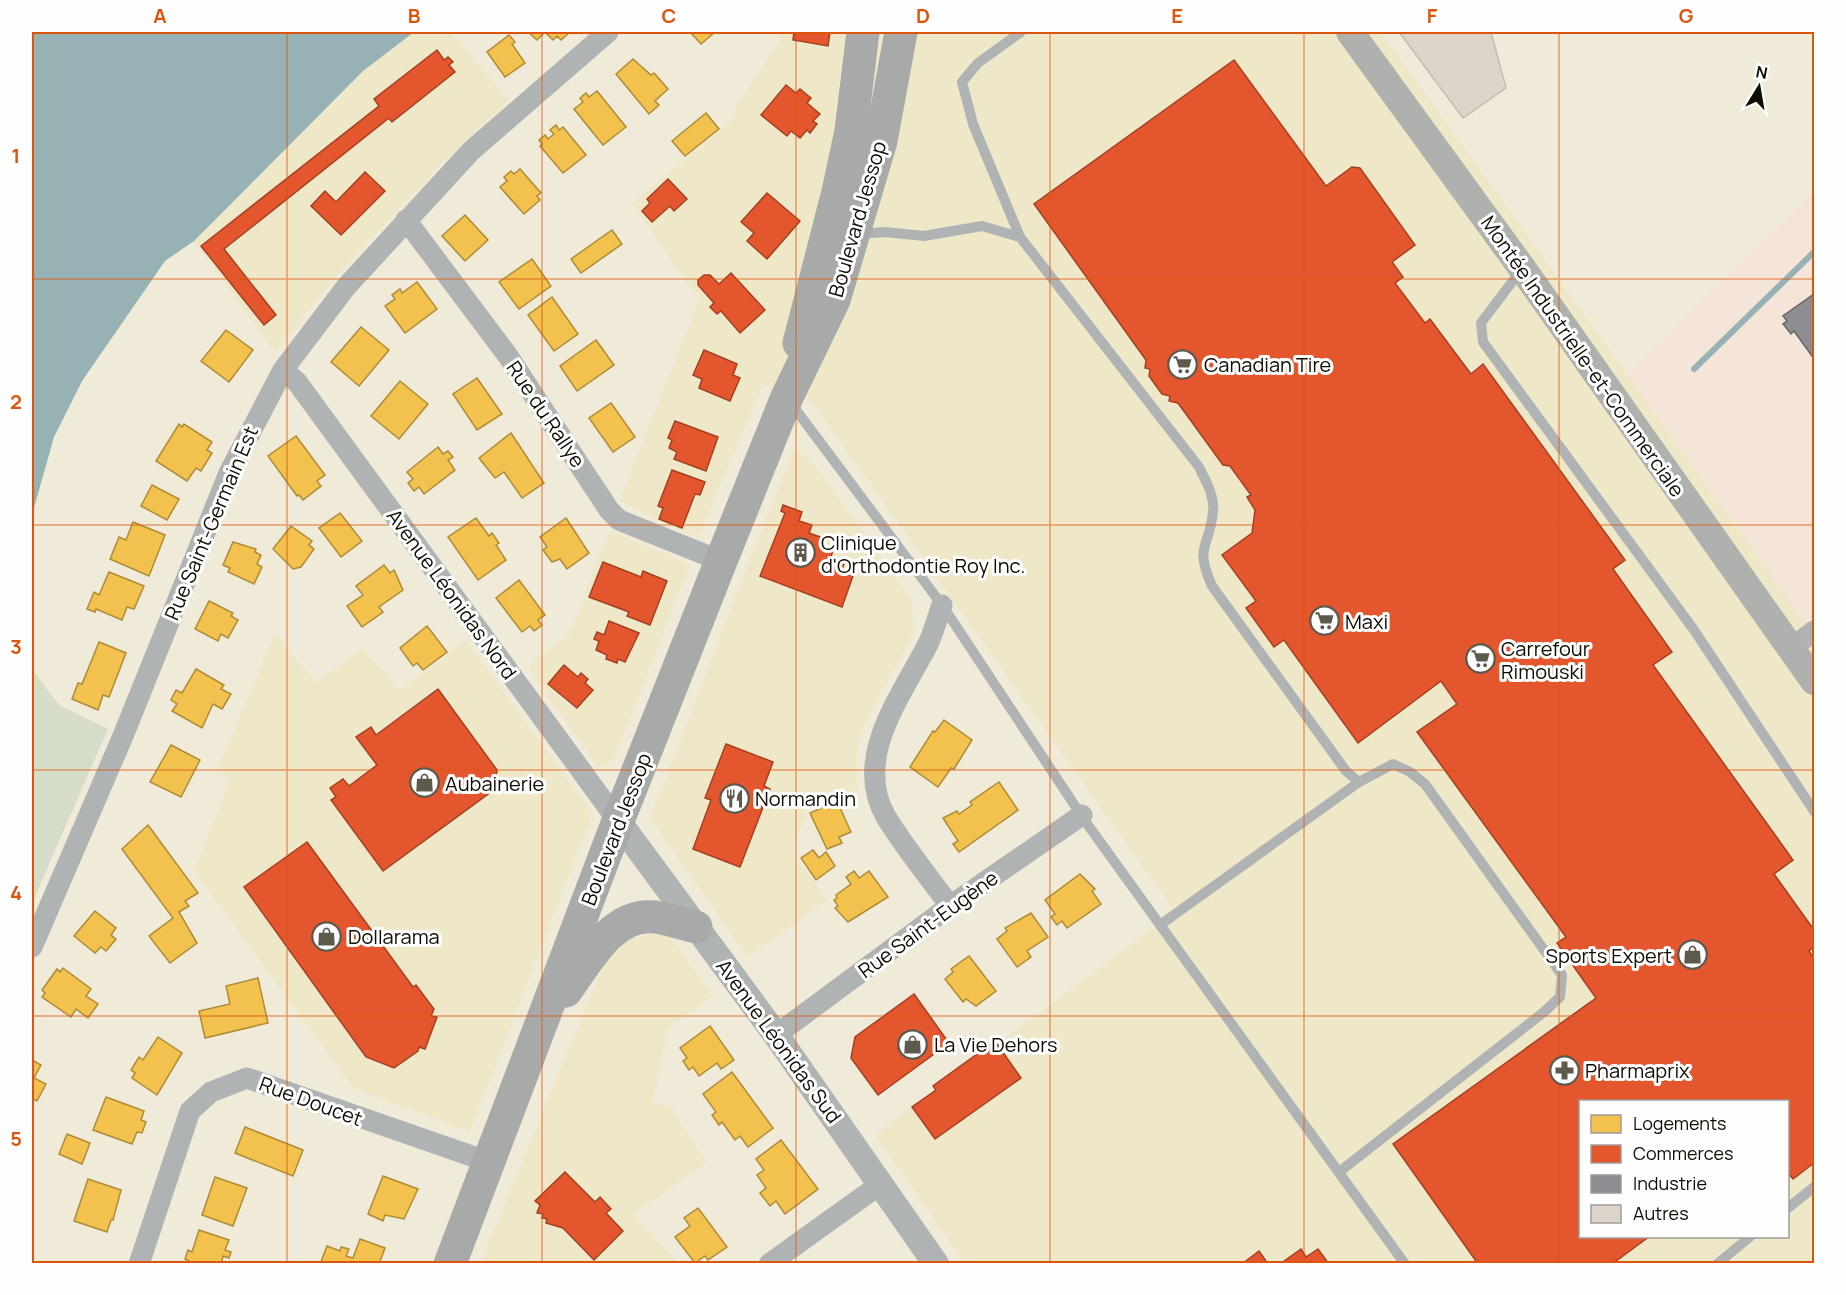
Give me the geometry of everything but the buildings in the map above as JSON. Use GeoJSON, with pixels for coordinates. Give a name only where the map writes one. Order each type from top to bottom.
{"type":"FeatureCollection","features":[{"type":"Feature","properties":{"kind":"main road","name":"Boulevard Jessop"},"geometry":{"type":"LineString","coordinates":[[787,397],[809,297],[838,192],[851,131],[863,32]]}},
{"type":"Feature","properties":{"kind":"main road","name":"Boulevard Jessop"},"geometry":{"type":"LineString","coordinates":[[450,1263],[618,821],[721,561],[787,397],[834,300],[881,141],[901,32]]}},
{"type":"Feature","properties":{"kind":"main road","name":"Montée Industrielle-et-Commerciale"},"geometry":{"type":"LineString","coordinates":[[1350,32],[1522,268],[1790,649],[1815,681]]}},
{"type":"Feature","properties":{"kind":"main road"},"geometry":{"type":"LineString","coordinates":[[540,1027],[604,940],[628,920],[654,917],[696,927]]}},
{"type":"Feature","properties":{"kind":"street","name":"Rue Saint-Germain Est"},"geometry":{"type":"LineString","coordinates":[[32,947],[123,736],[229,473],[284,370],[346,287],[471,151],[608,32]]}},
{"type":"Feature","properties":{"kind":"street","name":"Rue du Rallye"},"geometry":{"type":"LineString","coordinates":[[406,220],[508,356],[609,510],[619,520],[721,561]]}},
{"type":"Feature","properties":{"kind":"street","name":"Avenue Léonidas Nord"},"geometry":{"type":"LineString","coordinates":[[284,370],[297,382],[618,821]]}},
{"type":"Feature","properties":{"kind":"street"},"geometry":{"type":"LineString","coordinates":[[942,605],[929,641],[895,704],[879,741],[874,769],[877,792],[885,816],[950,906]]}},
{"type":"Feature","properties":{"kind":"street"},"geometry":{"type":"LineString","coordinates":[[1790,649],[1815,631]]}},
{"type":"Feature","properties":{"kind":"street","name":"Rue Saint-Eugène"},"geometry":{"type":"LineString","coordinates":[[776,1035],[950,906],[1082,815]]}},
{"type":"Feature","properties":{"kind":"street","name":"Avenue Léonidas Sud"},"geometry":{"type":"LineString","coordinates":[[618,821],[776,1035],[936,1263]]}},
{"type":"Feature","properties":{"kind":"street","name":"Rue Doucet"},"geometry":{"type":"LineString","coordinates":[[139,1263],[190,1111],[211,1092],[247,1078],[489,1162]]}},
{"type":"Feature","properties":{"kind":"street"},"geometry":{"type":"LineString","coordinates":[[769,1263],[882,1183]]}},
{"type":"Feature","properties":{"kind":"lane"},"geometry":{"type":"LineString","coordinates":[[1021,32],[978,63],[962,82],[973,124],[1020,237],[1120,369],[1199,467],[1210,489],[1213,512],[1203,546],[1203,566],[1212,586],[1346,771],[1359,782]]}},
{"type":"Feature","properties":{"kind":"lane"},"geometry":{"type":"LineString","coordinates":[[855,235],[885,232],[924,236],[982,226],[1020,237]]}},
{"type":"Feature","properties":{"kind":"lane"},"geometry":{"type":"LineString","coordinates":[[1522,268],[1481,323],[1483,342],[1694,630],[1815,811]]}},
{"type":"Feature","properties":{"kind":"lane"},"geometry":{"type":"LineString","coordinates":[[787,397],[942,605],[1082,815],[1405,1263]]}},
{"type":"Feature","properties":{"kind":"lane"},"geometry":{"type":"LineString","coordinates":[[1160,925],[1359,782],[1393,764],[1410,771],[1425,784],[1562,975],[1560,997],[1544,1012],[1339,1172]]}},
{"type":"Feature","properties":{"kind":"lane"},"geometry":{"type":"LineString","coordinates":[[1789,1207],[1815,1187]]}},
{"type":"Feature","properties":{"kind":"lane"},"geometry":{"type":"LineString","coordinates":[[1717,1263],[1748,1238]]}},
{"type":"Feature","properties":{"kind":"shaded area"},"geometry":{"type":"Polygon","coordinates":[[[414,32],[451,32],[509,100],[450,155],[378,231],[322,293],[277,351],[273,350],[194,241],[363,70],[414,32]]]}},
{"type":"Feature","properties":{"kind":"shaded area"},"geometry":{"type":"Polygon","coordinates":[[[776,32],[1381,32],[1814,634],[1814,1263],[965,1263],[875,1135],[1175,912],[812,403],[763,385],[698,538],[619,501],[699,300],[632,204],[733,119],[736,107],[781,38],[776,32]]]}},
{"type":"Feature","properties":{"kind":"shaded area"},"geometry":{"type":"Polygon","coordinates":[[[1814,191],[1814,634],[1628,374],[1814,191]]]}},
{"type":"Feature","properties":{"kind":"shaded area"},"geometry":{"type":"Polygon","coordinates":[[[798,451],[809,457],[912,601],[915,624],[914,632],[861,732],[857,750],[857,790],[813,796],[792,851],[827,900],[748,957],[650,819],[745,571],[793,452],[798,451]]]}},
{"type":"Feature","properties":{"kind":"shaded area"},"geometry":{"type":"Polygon","coordinates":[[[610,530],[690,565],[613,762],[598,766],[527,667],[569,635],[610,530]]]}},
{"type":"Feature","properties":{"kind":"shaded area"},"geometry":{"type":"Polygon","coordinates":[[[275,633],[316,682],[362,649],[400,690],[466,640],[591,812],[590,822],[470,1132],[353,1088],[194,871],[230,781],[219,766],[275,633]]]}},
{"type":"Feature","properties":{"kind":"shaded area"},"geometry":{"type":"Polygon","coordinates":[[[658,933],[669,935],[713,996],[668,1027],[653,1103],[672,1108],[707,1163],[632,1214],[679,1263],[480,1264],[604,963],[617,947],[629,939],[658,933]]]}},
{"type":"Feature","properties":{"kind":"green space"},"geometry":{"type":"Polygon","coordinates":[[[32,669],[59,705],[108,729],[32,903],[32,669]]]}},
{"type":"Feature","properties":{"kind":"water"},"geometry":{"type":"Polygon","coordinates":[[[32,32],[414,32],[363,71],[194,241],[165,261],[82,381],[54,437],[32,515],[32,32]]]}},
{"type":"Feature","properties":{"kind":"waterway"},"geometry":{"type":"LineString","coordinates":[[1694,369],[1814,252]]}},
{"type":"Feature","properties":{"kind":"place","name":"Canadian Tire"},"geometry":{"type":"Point","coordinates":[1183,364]}},
{"type":"Feature","properties":{"kind":"place","name":"Clinique d'Orthodontie Roy Inc."},"geometry":{"type":"Point","coordinates":[800,553]}},
{"type":"Feature","properties":{"kind":"place","name":"Maxi"},"geometry":{"type":"Point","coordinates":[1324,621]}},
{"type":"Feature","properties":{"kind":"place","name":"Carrefour Rimouski"},"geometry":{"type":"Point","coordinates":[1480,659]}},
{"type":"Feature","properties":{"kind":"place","name":"Aubainerie"},"geometry":{"type":"Point","coordinates":[424,783]}},
{"type":"Feature","properties":{"kind":"place","name":"Normandin"},"geometry":{"type":"Point","coordinates":[734,798]}},
{"type":"Feature","properties":{"kind":"place","name":"Dollarama"},"geometry":{"type":"Point","coordinates":[327,936]}},
{"type":"Feature","properties":{"kind":"place","name":"Sports Expert"},"geometry":{"type":"Point","coordinates":[1693,955]}},
{"type":"Feature","properties":{"kind":"place","name":"La Vie Dehors"},"geometry":{"type":"Point","coordinates":[913,1044]}},
{"type":"Feature","properties":{"kind":"place","name":"Pharmaprix"},"geometry":{"type":"Point","coordinates":[1564,1070]}}]}
